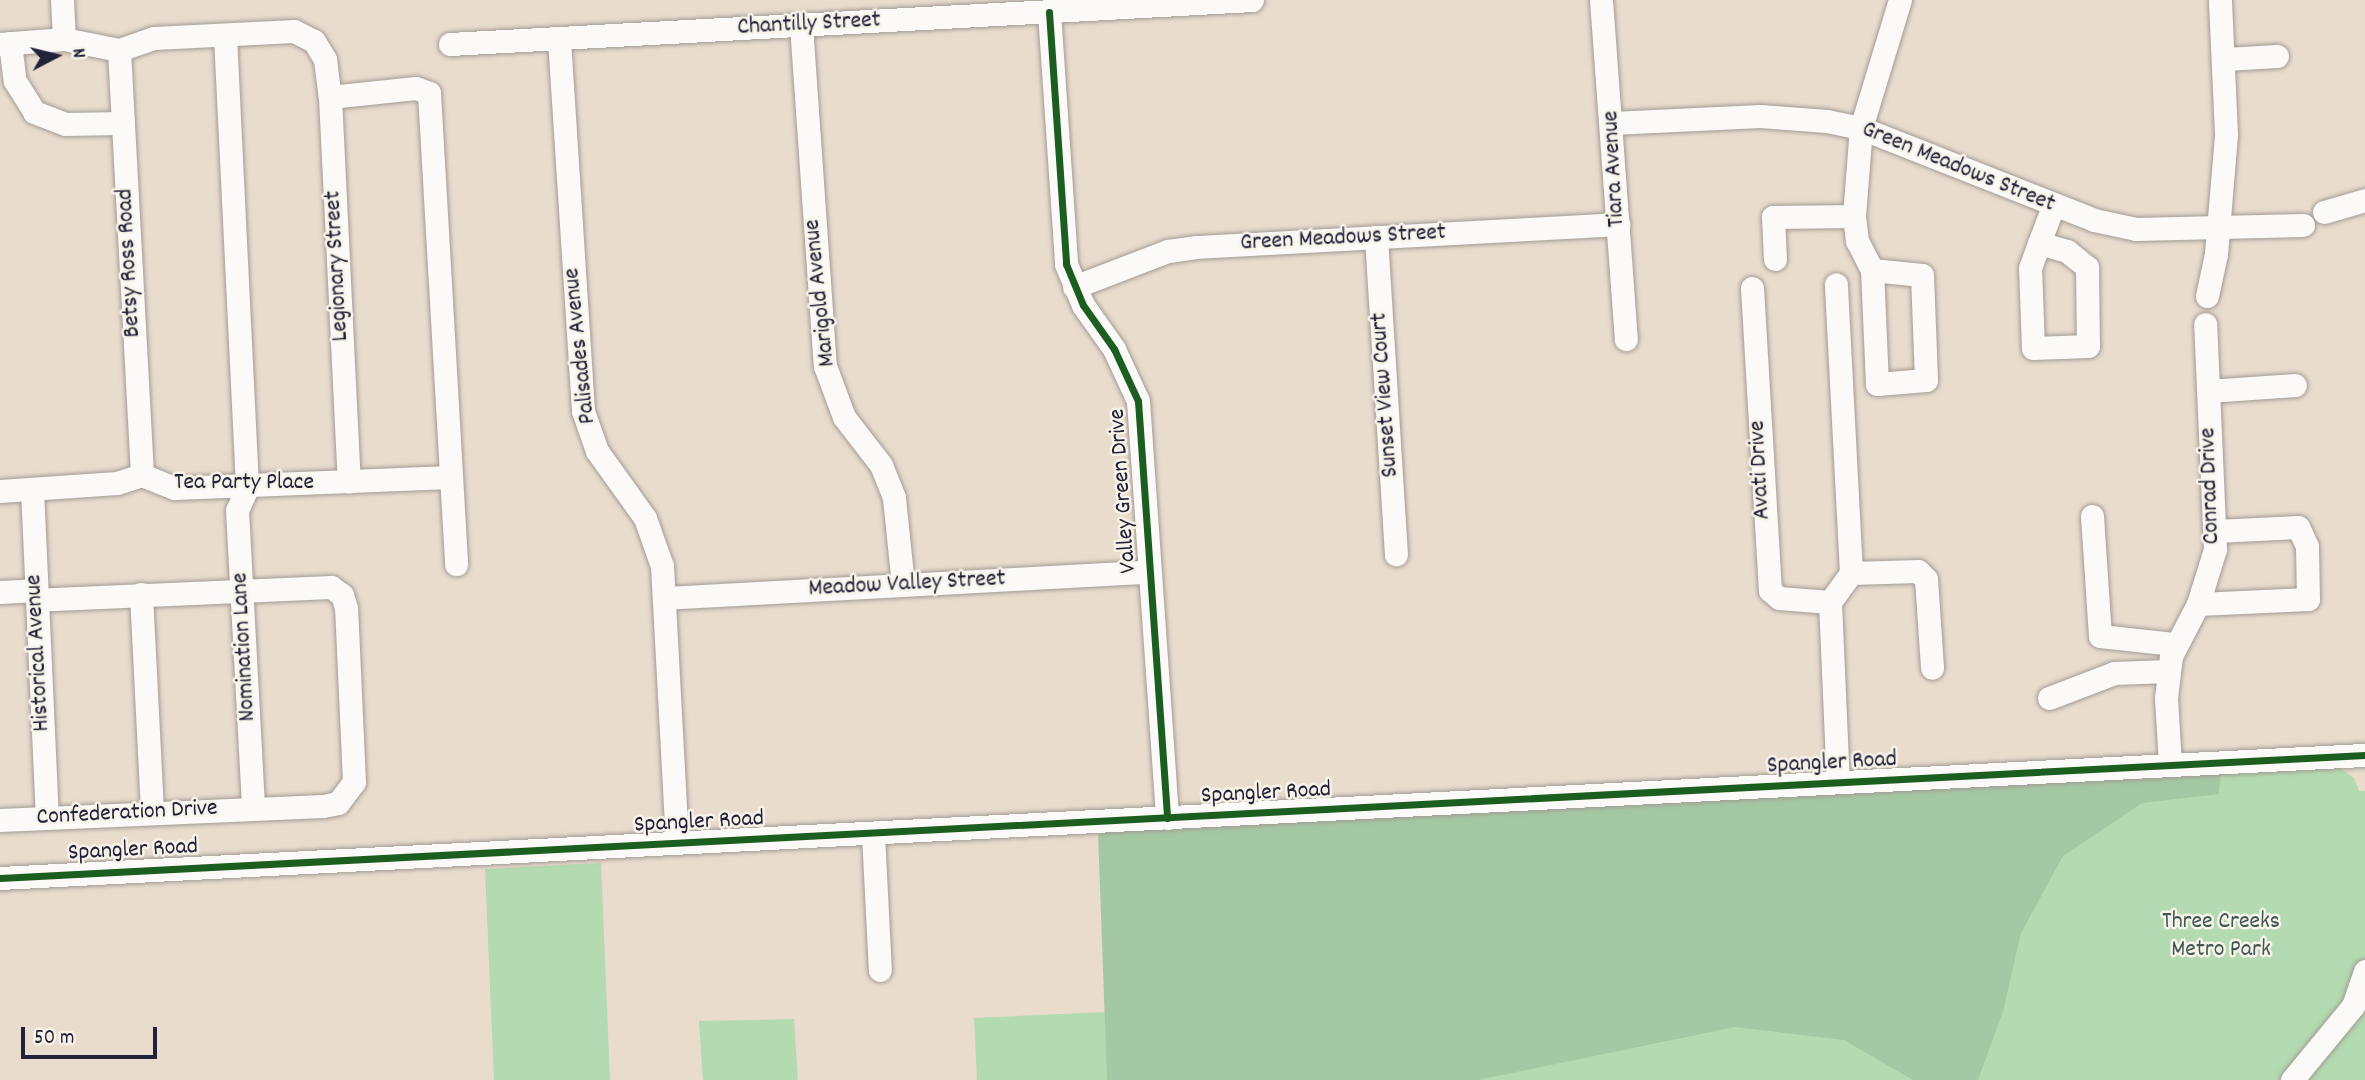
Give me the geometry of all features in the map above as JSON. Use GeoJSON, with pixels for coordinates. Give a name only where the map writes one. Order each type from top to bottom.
{"type":"FeatureCollection","features":[{"type":"Feature","properties":{"kind":"street"},"geometry":{"type":"LineString","coordinates":[[62,0],[64,39]]}},
{"type":"Feature","properties":{"kind":"street","name":"Chantilly Street"},"geometry":{"type":"LineString","coordinates":[[450,44],[1252,0]]}},
{"type":"Feature","properties":{"kind":"street","name":"Tiara Avenue"},"geometry":{"type":"LineString","coordinates":[[1601,0],[1626,339]]}},
{"type":"Feature","properties":{"kind":"street"},"geometry":{"type":"LineString","coordinates":[[1872,270],[1922,275],[1926,380],[1877,384],[1872,270],[1857,240],[1854,216],[1860,128],[1900,0]]}},
{"type":"Feature","properties":{"kind":"street"},"geometry":{"type":"LineString","coordinates":[[2207,296],[2216,254],[2216,229],[2227,134],[2220,0]]}},
{"type":"Feature","properties":{"kind":"street","name":"Valley Green Drive"},"geometry":{"type":"LineString","coordinates":[[1049,12],[1062,235],[1074,287],[1124,366],[1138,401],[1167,818]]}},
{"type":"Feature","properties":{"kind":"street","name":"Marigold Avenue"},"geometry":{"type":"LineString","coordinates":[[801,25],[825,366],[844,417],[881,465],[894,498],[903,585]]}},
{"type":"Feature","properties":{"kind":"street","name":"Legionary Street"},"geometry":{"type":"LineString","coordinates":[[225,36],[294,31],[321,51],[330,97],[349,482]]}},
{"type":"Feature","properties":{"kind":"street"},"geometry":{"type":"LineString","coordinates":[[122,123],[65,124],[34,112],[15,81],[5,43],[64,39],[119,50],[154,38],[225,36]]}},
{"type":"Feature","properties":{"kind":"street","name":"Nomination Lane"},"geometry":{"type":"LineString","coordinates":[[225,36],[247,488],[237,510],[253,808]]}},
{"type":"Feature","properties":{"kind":"street","name":"Palisades Avenue"},"geometry":{"type":"LineString","coordinates":[[559,39],[583,411],[597,452],[655,539],[664,598],[677,843]]}},
{"type":"Feature","properties":{"kind":"street","name":"Betsy Ross Road"},"geometry":{"type":"LineString","coordinates":[[119,50],[142,475]]}},
{"type":"Feature","properties":{"kind":"street"},"geometry":{"type":"LineString","coordinates":[[2225,59],[2277,56]]}},
{"type":"Feature","properties":{"kind":"street"},"geometry":{"type":"LineString","coordinates":[[330,97],[416,88],[429,93],[456,564]]}},
{"type":"Feature","properties":{"kind":"street","name":"Green Meadows Street"},"geometry":{"type":"LineString","coordinates":[[1612,124],[1760,116],[1860,128],[2053,207],[2136,229],[2303,225]]}},
{"type":"Feature","properties":{"kind":"street"},"geometry":{"type":"LineString","coordinates":[[2324,212],[2365,200]]}},
{"type":"Feature","properties":{"kind":"street"},"geometry":{"type":"LineString","coordinates":[[2039,243],[2067,251],[2087,267],[2088,346],[2033,348],[2029,268],[2053,207]]}},
{"type":"Feature","properties":{"kind":"street"},"geometry":{"type":"LineString","coordinates":[[1775,259],[1773,217],[1854,216]]}},
{"type":"Feature","properties":{"kind":"street","name":"Green Meadows Street"},"geometry":{"type":"LineString","coordinates":[[1074,287],[1168,251],[1618,224]]}},
{"type":"Feature","properties":{"kind":"street","name":"Sunset View Court"},"geometry":{"type":"LineString","coordinates":[[1376,237],[1396,554]]}},
{"type":"Feature","properties":{"kind":"street"},"geometry":{"type":"LineString","coordinates":[[1836,284],[1851,573],[1830,601],[1838,782]]}},
{"type":"Feature","properties":{"kind":"street","name":"Avati Drive"},"geometry":{"type":"LineString","coordinates":[[1752,288],[1770,590],[1779,598],[1830,601]]}},
{"type":"Feature","properties":{"kind":"street","name":"Conrad Drive"},"geometry":{"type":"LineString","coordinates":[[2170,765],[2168,671],[2174,644],[2198,604],[2208,579],[2216,531],[2205,324]]}},
{"type":"Feature","properties":{"kind":"street"},"geometry":{"type":"LineString","coordinates":[[2208,391],[2295,385]]}},
{"type":"Feature","properties":{"kind":"street","name":"Tea Party Place"},"geometry":{"type":"LineString","coordinates":[[0,491],[117,483],[142,475],[175,488],[247,488],[450,477]]}},
{"type":"Feature","properties":{"kind":"street","name":"Historical Avenue"},"geometry":{"type":"LineString","coordinates":[[32,489],[47,818]]}},
{"type":"Feature","properties":{"kind":"street"},"geometry":{"type":"LineString","coordinates":[[2092,516],[2100,636],[2174,644]]}},
{"type":"Feature","properties":{"kind":"street"},"geometry":{"type":"LineString","coordinates":[[2198,604],[2308,599],[2306,546],[2298,527],[2216,531]]}},
{"type":"Feature","properties":{"kind":"street"},"geometry":{"type":"LineString","coordinates":[[1851,573],[1918,571],[1926,579],[1932,668]]}},
{"type":"Feature","properties":{"kind":"street","name":"Meadow Valley Street"},"geometry":{"type":"LineString","coordinates":[[664,598],[1149,572]]}},
{"type":"Feature","properties":{"kind":"street","name":"Confederation Drive"},"geometry":{"type":"LineString","coordinates":[[0,820],[152,811],[323,806],[349,794],[354,782],[347,622],[341,595],[331,587],[243,590]]}},
{"type":"Feature","properties":{"kind":"street"},"geometry":{"type":"LineString","coordinates":[[0,592],[36,595],[243,590]]}},
{"type":"Feature","properties":{"kind":"street"},"geometry":{"type":"LineString","coordinates":[[141,594],[152,811]]}},
{"type":"Feature","properties":{"kind":"street"},"geometry":{"type":"LineString","coordinates":[[2049,698],[2124,671],[2168,671]]}},
{"type":"Feature","properties":{"kind":"street","name":"Spangler Road"},"geometry":{"type":"LineString","coordinates":[[0,878],[2365,755]]}},
{"type":"Feature","properties":{"kind":"street"},"geometry":{"type":"LineString","coordinates":[[873,834],[880,970]]}},
{"type":"Feature","properties":{"kind":"street"},"geometry":{"type":"LineString","coordinates":[[2292,1080],[2353,1006],[2365,971]]}},
{"type":"Feature","properties":{"kind":"green space","name":"Three Creeks Metro Park"},"geometry":{"type":"Polygon","coordinates":[[[2340,768],[2354,778],[2359,791],[2365,791],[2365,1080],[1129,1080],[1132,870],[2219,793],[2221,774],[2340,768]]]}},
{"type":"Feature","properties":{"kind":"green space","name":"Three Creeks Metro Park"},"geometry":{"type":"Polygon","coordinates":[[[2221,774],[2219,794],[2142,803],[2063,856],[2021,933],[2003,1011],[1978,1080],[1913,1080],[1844,1040],[1735,1027],[1478,1080],[1107,1080],[1098,832],[2221,774]]]}},
{"type":"Feature","properties":{"kind":"green space"},"geometry":{"type":"Polygon","coordinates":[[[601,863],[610,1080],[494,1080],[485,869],[601,863]]]}},
{"type":"Feature","properties":{"kind":"green space"},"geometry":{"type":"Polygon","coordinates":[[[1105,1012],[1107,1080],[977,1080],[974,1018],[1105,1012]]]}},
{"type":"Feature","properties":{"kind":"green space"},"geometry":{"type":"Polygon","coordinates":[[[794,1019],[798,1080],[703,1080],[699,1021],[794,1019]]]}},
{"type":"Feature","properties":{"kind":"cycle path"},"geometry":{"type":"LineString","coordinates":[[1049,12],[1066,264],[1083,305],[1114,349],[1138,401],[1167,818]]}},
{"type":"Feature","properties":{"kind":"cycle path"},"geometry":{"type":"LineString","coordinates":[[0,878],[2365,755]]}}]}
